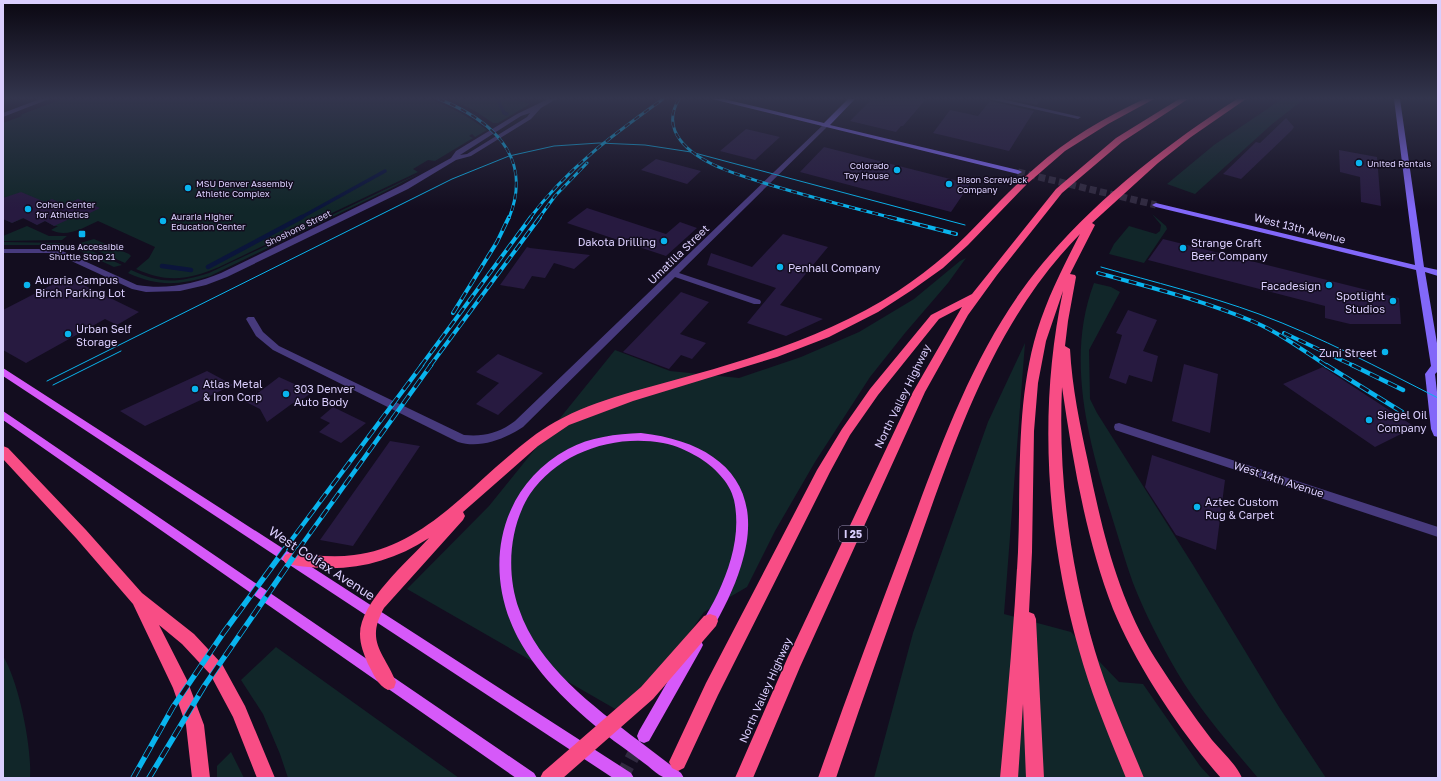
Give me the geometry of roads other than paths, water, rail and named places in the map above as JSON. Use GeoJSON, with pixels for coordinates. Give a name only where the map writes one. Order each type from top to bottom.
{"type":"FeatureCollection","features":[{"type":"Feature","properties":{"kind":"highway"},"geometry":{"type":"LineString","coordinates":[[290,559],[312,564],[350,563],[369,559],[400,549],[425,535],[455,512],[536,440],[564,423],[618,402],[797,346],[864,315],[924,277],[961,245],[1013,192],[1050,158],[1082,135]]}},
{"type":"Feature","properties":{"kind":"highway","name":"North Valley Highway"},"geometry":{"type":"LineString","coordinates":[[744,778],[796,657],[919,392],[950,335],[975,297],[1059,191],[1086,166],[1126,135]]}},
{"type":"Feature","properties":{"kind":"highway"},"geometry":{"type":"LineString","coordinates":[[827,778],[854,698],[955,429],[985,361],[999,336],[1027,291],[1066,243],[1135,177],[1187,135]]}},
{"type":"Feature","properties":{"kind":"highway"},"geometry":{"type":"LineString","coordinates":[[1009,778],[1018,669],[1025,552],[1026,465],[1032,385],[1036,358],[1044,330],[1068,276],[1079,246],[1095,215]]}},
{"type":"Feature","properties":{"kind":"highway"},"geometry":{"type":"LineString","coordinates":[[1068,276],[1054,386],[1056,458],[1060,519],[1070,584],[1082,635],[1102,694],[1136,778]]}},
{"type":"Feature","properties":{"kind":"highway"},"geometry":{"type":"LineString","coordinates":[[678,762],[712,689],[824,470],[846,432],[874,392],[935,317],[975,297]]}},
{"type":"Feature","properties":{"kind":"highway"},"geometry":{"type":"LineString","coordinates":[[1064,308],[1064,360],[1070,405],[1086,486],[1111,581],[1121,610],[1156,675],[1200,738],[1233,778]]}},
{"type":"Feature","properties":{"kind":"highway"},"geometry":{"type":"LineString","coordinates":[[3,451],[81,534],[137,598],[188,639],[216,669],[239,712],[266,778]]}},
{"type":"Feature","properties":{"kind":"highway"},"geometry":{"type":"LineString","coordinates":[[388,682],[375,663],[369,650],[367,638],[368,625],[372,613],[488,482]]}},
{"type":"Feature","properties":{"kind":"highway"},"geometry":{"type":"LineString","coordinates":[[1025,552],[1034,778]]}},
{"type":"Feature","properties":{"kind":"highway"},"geometry":{"type":"LineString","coordinates":[[137,598],[182,686],[195,725],[201,776]]}},
{"type":"Feature","properties":{"kind":"highway"},"geometry":{"type":"LineString","coordinates":[[549,778],[647,694],[710,621]]}},
{"type":"Feature","properties":{"kind":"main road","name":"West Colfax Avenue"},"geometry":{"type":"LineString","coordinates":[[3,372],[626,778]]}},
{"type":"Feature","properties":{"kind":"main road"},"geometry":{"type":"LineString","coordinates":[[3,415],[528,778]]}},
{"type":"Feature","properties":{"kind":"main road"},"geometry":{"type":"LineString","coordinates":[[644,736],[728,587],[737,564],[742,517],[740,499],[735,488],[721,469],[702,455],[683,444],[657,437],[624,437],[609,439],[580,449],[549,467],[536,479],[523,496],[513,519],[505,551],[505,581],[510,600],[524,635],[547,669],[565,689],[598,718],[676,778]]}},
{"type":"Feature","properties":{"kind":"street","name":"Shoshone Street"},"geometry":{"type":"LineString","coordinates":[[3,251],[55,251],[135,287],[144,289],[176,289],[200,284],[218,278],[405,187],[454,160],[469,155],[501,135]]}},
{"type":"Feature","properties":{"kind":"street","name":"Umatilla Street"},"geometry":{"type":"LineString","coordinates":[[251,319],[259,334],[276,348],[462,439],[475,441],[486,440],[509,432],[519,424],[815,135]]}},
{"type":"Feature","properties":{"kind":"street"},"geometry":{"type":"LineString","coordinates":[[865,135],[1018,172]]}},
{"type":"Feature","properties":{"kind":"street"},"geometry":{"type":"LineString","coordinates":[[1402,135],[1420,269],[1437,367],[1430,374],[1436,429],[1438,433]]}},
{"type":"Feature","properties":{"kind":"street","name":"West 13th Avenue"},"geometry":{"type":"LineString","coordinates":[[1156,205],[1438,273]]}},
{"type":"Feature","properties":{"kind":"street"},"geometry":{"type":"LineString","coordinates":[[673,274],[757,302]]}},
{"type":"Feature","properties":{"kind":"street","name":"West 14th Avenue"},"geometry":{"type":"LineString","coordinates":[[1120,427],[1438,532]]}},
{"type":"Feature","properties":{"kind":"waterway"},"geometry":{"type":"LineString","coordinates":[[300,218],[385,171]]}},
{"type":"Feature","properties":{"kind":"waterway"},"geometry":{"type":"LineString","coordinates":[[208,267],[302,217]]}},
{"type":"Feature","properties":{"kind":"waterway"},"geometry":{"type":"LineString","coordinates":[[162,266],[191,270]]}},
{"type":"Feature","properties":{"kind":"tunnel"},"geometry":{"type":"LineString","coordinates":[[1018,172],[1156,205]]}},
{"type":"Feature","properties":{"kind":"tunnel"},"geometry":{"type":"LineString","coordinates":[[621,778],[640,743]]}},
{"type":"Feature","properties":{"kind":"tram line"},"geometry":{"type":"LineString","coordinates":[[47,381],[452,179],[509,156],[554,146],[599,143],[645,145],[691,152],[965,225]]}},
{"type":"Feature","properties":{"kind":"tram line"},"geometry":{"type":"LineString","coordinates":[[1101,267],[1200,295],[1259,314],[1372,364],[1438,398]]}},
{"type":"Feature","properties":{"kind":"tram line"},"geometry":{"type":"LineString","coordinates":[[53,385],[121,351]]}},
{"type":"Feature","properties":{"kind":"railway"},"geometry":{"type":"LineString","coordinates":[[496,135],[503,143],[512,159],[516,176],[515,196],[509,218]]}},
{"type":"Feature","properties":{"kind":"railway"},"geometry":{"type":"LineString","coordinates":[[530,218],[559,183],[614,135]]}},
{"type":"Feature","properties":{"kind":"railway"},"geometry":{"type":"LineString","coordinates":[[678,135],[681,141],[694,153],[716,166],[730,172],[764,183],[893,218]]}},
{"type":"Feature","properties":{"kind":"railway"},"geometry":{"type":"LineString","coordinates":[[539,218],[555,196],[587,163]]}},
{"type":"Feature","properties":{"kind":"railway"},"geometry":{"type":"LineString","coordinates":[[453,313],[497,242],[509,217]]}},
{"type":"Feature","properties":{"kind":"railway"},"geometry":{"type":"LineString","coordinates":[[421,366],[531,217]]}},
{"type":"Feature","properties":{"kind":"railway"},"geometry":{"type":"LineString","coordinates":[[430,366],[540,217]]}},
{"type":"Feature","properties":{"kind":"railway"},"geometry":{"type":"LineString","coordinates":[[889,217],[956,234]]}},
{"type":"Feature","properties":{"kind":"railway"},"geometry":{"type":"LineString","coordinates":[[1098,273],[1195,300],[1233,313],[1262,325],[1327,366]]}},
{"type":"Feature","properties":{"kind":"railway"},"geometry":{"type":"LineString","coordinates":[[1284,333],[1354,366]]}},
{"type":"Feature","properties":{"kind":"railway"},"geometry":{"type":"LineString","coordinates":[[284,550],[422,365]]}},
{"type":"Feature","properties":{"kind":"railway"},"geometry":{"type":"LineString","coordinates":[[298,550],[431,365]]}},
{"type":"Feature","properties":{"kind":"railway"},"geometry":{"type":"LineString","coordinates":[[1326,365],[1402,412]]}},
{"type":"Feature","properties":{"kind":"railway"},"geometry":{"type":"LineString","coordinates":[[1352,365],[1403,390]]}},
{"type":"Feature","properties":{"kind":"railway"},"geometry":{"type":"LineString","coordinates":[[133,778],[173,707],[224,632],[285,549]]}},
{"type":"Feature","properties":{"kind":"railway"},"geometry":{"type":"LineString","coordinates":[[149,778],[205,685],[299,549]]}},
{"type":"Feature","properties":{"kind":"place","name":"United Rentals"},"geometry":{"type":"Point","coordinates":[1359,163]}},
{"type":"Feature","properties":{"kind":"place","name":"Colorado Toy House"},"geometry":{"type":"Point","coordinates":[897,170]}},
{"type":"Feature","properties":{"kind":"place","name":"Bison Screwjack Company"},"geometry":{"type":"Point","coordinates":[949,184]}},
{"type":"Feature","properties":{"kind":"place","name":"MSU Denver Assembly Athletic Complex"},"geometry":{"type":"Point","coordinates":[188,188]}},
{"type":"Feature","properties":{"kind":"place","name":"Cohen Center for Athletics"},"geometry":{"type":"Point","coordinates":[28,209]}},
{"type":"Feature","properties":{"kind":"place","name":"Auraria Higher Education Center"},"geometry":{"type":"Point","coordinates":[163,221]}},
{"type":"Feature","properties":{"kind":"place","name":"Campus Accessible Shuttle Stop 21"},"geometry":{"type":"Point","coordinates":[82,234]}},
{"type":"Feature","properties":{"kind":"place","name":"Dakota Drilling"},"geometry":{"type":"Point","coordinates":[664,241]}},
{"type":"Feature","properties":{"kind":"place","name":"Strange Craft Beer Company"},"geometry":{"type":"Point","coordinates":[1183,248]}},
{"type":"Feature","properties":{"kind":"place","name":"Penhall Company"},"geometry":{"type":"Point","coordinates":[780,267]}},
{"type":"Feature","properties":{"kind":"place","name":"Auraria Campus Birch Parking Lot"},"geometry":{"type":"Point","coordinates":[27,285]}},
{"type":"Feature","properties":{"kind":"place","name":"Facadesign"},"geometry":{"type":"Point","coordinates":[1329,285]}},
{"type":"Feature","properties":{"kind":"place","name":"Spotlight Studios"},"geometry":{"type":"Point","coordinates":[1393,301]}},
{"type":"Feature","properties":{"kind":"place","name":"Urban Self Storage"},"geometry":{"type":"Point","coordinates":[68,334]}},
{"type":"Feature","properties":{"kind":"place","name":"Zuni Street"},"geometry":{"type":"Point","coordinates":[1385,352]}},
{"type":"Feature","properties":{"kind":"place","name":"Atlas Metal & Iron Corp"},"geometry":{"type":"Point","coordinates":[195,389]}},
{"type":"Feature","properties":{"kind":"place","name":"303 Denver Auto Body"},"geometry":{"type":"Point","coordinates":[286,394]}},
{"type":"Feature","properties":{"kind":"place","name":"Siegel Oil Company"},"geometry":{"type":"Point","coordinates":[1369,420]}},
{"type":"Feature","properties":{"kind":"place","name":"Aztec Custom Rug & Carpet"},"geometry":{"type":"Point","coordinates":[1197,507]}}]}
